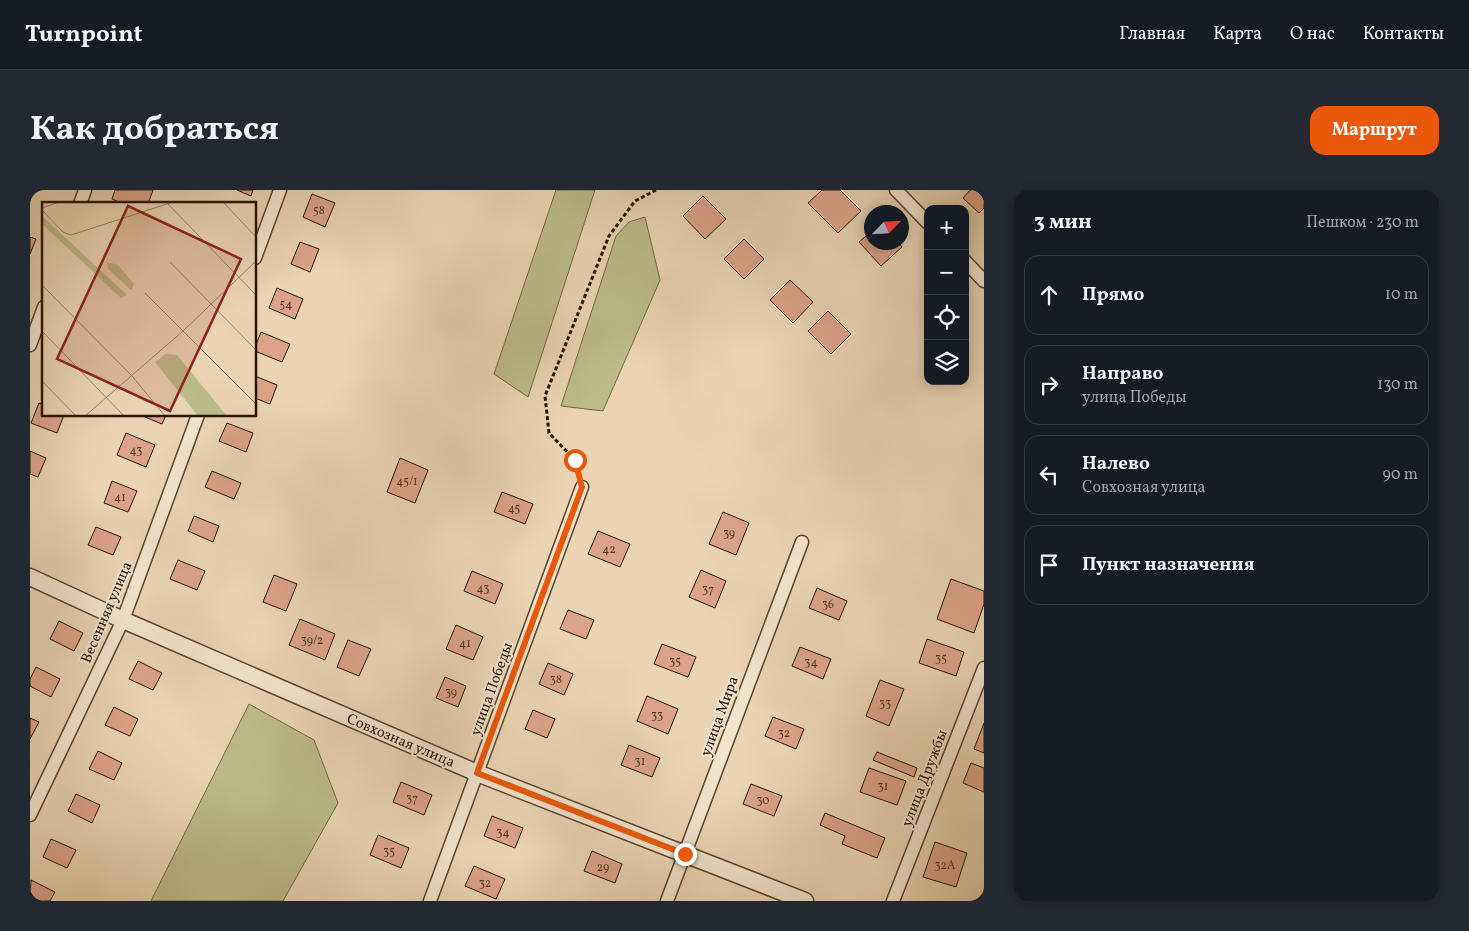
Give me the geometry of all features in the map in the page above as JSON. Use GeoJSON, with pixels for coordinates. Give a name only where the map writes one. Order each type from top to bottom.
{"type":"FeatureCollection","features":[{"type":"Feature","properties":{"kind":"street"},"geometry":{"type":"LineString","coordinates":[[81,202],[85,190]]}},
{"type":"Feature","properties":{"kind":"street"},"geometry":{"type":"LineString","coordinates":[[256,255],[280,190]]}},
{"type":"Feature","properties":{"kind":"street"},"geometry":{"type":"LineString","coordinates":[[896,190],[924,218]]}},
{"type":"Feature","properties":{"kind":"street"},"geometry":{"type":"LineString","coordinates":[[969,265],[984,280]]}},
{"type":"Feature","properties":{"kind":"street"},"geometry":{"type":"LineString","coordinates":[[30,345],[42,312]]}},
{"type":"Feature","properties":{"kind":"street","name":"Весенняя улица"},"geometry":{"type":"LineString","coordinates":[[30,815],[123,620],[198,416]]}},
{"type":"Feature","properties":{"kind":"street","name":"улица Победы"},"geometry":{"type":"LineString","coordinates":[[430,901],[582,487]]}},
{"type":"Feature","properties":{"kind":"street","name":"улица Мира"},"geometry":{"type":"LineString","coordinates":[[667,901],[802,542]]}},
{"type":"Feature","properties":{"kind":"street","name":"Совхозная улица"},"geometry":{"type":"LineString","coordinates":[[30,577],[123,620],[477,773],[805,901]]}},
{"type":"Feature","properties":{"kind":"street","name":"улица Дружбы"},"geometry":{"type":"LineString","coordinates":[[893,901],[984,668]]}},
{"type":"Feature","properties":{"kind":"path"},"geometry":{"type":"LineString","coordinates":[[582,487],[575,460],[549,433],[545,396],[609,236],[635,201],[656,190]]}},
{"type":"Feature","properties":{"kind":"green space"},"geometry":{"type":"Polygon","coordinates":[[[556,190],[595,190],[528,397],[494,374],[556,190]]]}},
{"type":"Feature","properties":{"kind":"green space"},"geometry":{"type":"Polygon","coordinates":[[[645,217],[660,280],[603,411],[561,406],[616,236],[629,222],[645,217]]]}},
{"type":"Feature","properties":{"kind":"green space"},"geometry":{"type":"Polygon","coordinates":[[[249,704],[314,740],[338,803],[283,901],[151,901],[249,704]]]}},
{"type":"Feature","properties":{"kind":"building"},"geometry":{"type":"Polygon","coordinates":[[[115,190],[153,190],[149,202],[119,202],[112,199],[115,190]]]}},
{"type":"Feature","properties":{"kind":"building"},"geometry":{"type":"Polygon","coordinates":[[[237,190],[253,190],[251,196],[237,190]]]}},
{"type":"Feature","properties":{"kind":"building"},"geometry":{"type":"Polygon","coordinates":[[[822,190],[840,190],[861,211],[838,233],[808,203],[822,190]]]}},
{"type":"Feature","properties":{"kind":"building"},"geometry":{"type":"Polygon","coordinates":[[[970,190],[984,190],[984,208],[979,213],[963,198],[970,190]]]}},
{"type":"Feature","properties":{"kind":"building"},"geometry":{"type":"Polygon","coordinates":[[[312,194],[335,203],[325,227],[303,217],[312,194]]]}},
{"type":"Feature","properties":{"kind":"building"},"geometry":{"type":"Polygon","coordinates":[[[703,196],[726,219],[705,239],[683,216],[703,196]]]}},
{"type":"Feature","properties":{"kind":"building"},"geometry":{"type":"Polygon","coordinates":[[[30,237],[36,239],[30,254],[30,237]]]}},
{"type":"Feature","properties":{"kind":"building"},"geometry":{"type":"Polygon","coordinates":[[[864,238],[864,247],[859,242],[864,238]]]}},
{"type":"Feature","properties":{"kind":"building"},"geometry":{"type":"Polygon","coordinates":[[[744,239],[764,259],[744,279],[724,259],[744,239]]]}},
{"type":"Feature","properties":{"kind":"building"},"geometry":{"type":"Polygon","coordinates":[[[300,242],[319,249],[310,272],[291,264],[300,242]]]}},
{"type":"Feature","properties":{"kind":"building"},"geometry":{"type":"Polygon","coordinates":[[[866,250],[899,250],[881,266],[866,250]]]}},
{"type":"Feature","properties":{"kind":"building"},"geometry":{"type":"Polygon","coordinates":[[[790,280],[813,302],[793,323],[770,300],[790,280]]]}},
{"type":"Feature","properties":{"kind":"building"},"geometry":{"type":"Polygon","coordinates":[[[277,288],[303,299],[295,319],[269,308],[277,288]]]}},
{"type":"Feature","properties":{"kind":"building"},"geometry":{"type":"Polygon","coordinates":[[[828,311],[851,334],[831,354],[808,331],[828,311]]]}},
{"type":"Feature","properties":{"kind":"building"},"geometry":{"type":"Polygon","coordinates":[[[261,332],[290,344],[282,362],[256,351],[256,344],[261,332]]]}},
{"type":"Feature","properties":{"kind":"building"},"geometry":{"type":"Polygon","coordinates":[[[256,376],[277,385],[270,404],[256,398],[256,376]]]}},
{"type":"Feature","properties":{"kind":"building"},"geometry":{"type":"Polygon","coordinates":[[[39,403],[42,404],[42,416],[64,416],[57,433],[31,423],[39,403]]]}},
{"type":"Feature","properties":{"kind":"building"},"geometry":{"type":"Polygon","coordinates":[[[142,416],[166,416],[162,424],[142,416]]]}},
{"type":"Feature","properties":{"kind":"building"},"geometry":{"type":"Polygon","coordinates":[[[227,423],[253,433],[246,452],[219,441],[227,423]]]}},
{"type":"Feature","properties":{"kind":"building"},"geometry":{"type":"Polygon","coordinates":[[[126,433],[155,445],[146,467],[117,455],[126,433]]]}},
{"type":"Feature","properties":{"kind":"building"},"geometry":{"type":"Polygon","coordinates":[[[30,451],[46,458],[38,477],[30,474],[30,451]]]}},
{"type":"Feature","properties":{"kind":"building"},"geometry":{"type":"Polygon","coordinates":[[[400,458],[428,470],[415,503],[387,492],[400,458]]]}},
{"type":"Feature","properties":{"kind":"building"},"geometry":{"type":"Polygon","coordinates":[[[212,471],[241,483],[234,499],[205,487],[212,471]]]}},
{"type":"Feature","properties":{"kind":"building"},"geometry":{"type":"Polygon","coordinates":[[[112,481],[137,491],[128,512],[104,503],[112,481]]]}},
{"type":"Feature","properties":{"kind":"building"},"geometry":{"type":"Polygon","coordinates":[[[502,492],[533,504],[525,524],[494,512],[502,492]]]}},
{"type":"Feature","properties":{"kind":"building"},"geometry":{"type":"Polygon","coordinates":[[[723,512],[749,523],[736,555],[709,544],[723,512]]]}},
{"type":"Feature","properties":{"kind":"building"},"geometry":{"type":"Polygon","coordinates":[[[194,516],[219,526],[213,542],[188,531],[194,516]]]}},
{"type":"Feature","properties":{"kind":"building"},"geometry":{"type":"Polygon","coordinates":[[[96,527],[121,537],[113,555],[88,545],[96,527]]]}},
{"type":"Feature","properties":{"kind":"building"},"geometry":{"type":"Polygon","coordinates":[[[598,531],[630,544],[620,567],[588,554],[598,531]]]}},
{"type":"Feature","properties":{"kind":"building"},"geometry":{"type":"Polygon","coordinates":[[[178,560],[205,571],[197,590],[170,579],[178,560]]]}},
{"type":"Feature","properties":{"kind":"building"},"geometry":{"type":"Polygon","coordinates":[[[701,570],[726,581],[715,608],[689,597],[701,570]]]}},
{"type":"Feature","properties":{"kind":"building"},"geometry":{"type":"Polygon","coordinates":[[[472,571],[503,584],[495,604],[464,591],[472,571]]]}},
{"type":"Feature","properties":{"kind":"building"},"geometry":{"type":"Polygon","coordinates":[[[274,575],[297,584],[286,611],[263,602],[274,575]]]}},
{"type":"Feature","properties":{"kind":"building"},"geometry":{"type":"Polygon","coordinates":[[[951,579],[984,591],[984,604],[974,633],[937,619],[951,579]]]}},
{"type":"Feature","properties":{"kind":"building"},"geometry":{"type":"Polygon","coordinates":[[[817,588],[847,601],[839,620],[809,608],[817,588]]]}},
{"type":"Feature","properties":{"kind":"building"},"geometry":{"type":"Polygon","coordinates":[[[568,610],[594,620],[586,639],[560,629],[568,610]]]}},
{"type":"Feature","properties":{"kind":"building"},"geometry":{"type":"Polygon","coordinates":[[[300,619],[335,634],[325,660],[289,645],[300,619]]]}},
{"type":"Feature","properties":{"kind":"building"},"geometry":{"type":"Polygon","coordinates":[[[59,621],[83,633],[74,651],[50,639],[59,621]]]}},
{"type":"Feature","properties":{"kind":"building"},"geometry":{"type":"Polygon","coordinates":[[[456,625],[483,637],[473,660],[446,649],[456,625]]]}},
{"type":"Feature","properties":{"kind":"building"},"geometry":{"type":"Polygon","coordinates":[[[927,639],[964,652],[956,676],[919,663],[927,639]]]}},
{"type":"Feature","properties":{"kind":"building"},"geometry":{"type":"Polygon","coordinates":[[[348,640],[371,649],[359,676],[337,667],[348,640]]]}},
{"type":"Feature","properties":{"kind":"building"},"geometry":{"type":"Polygon","coordinates":[[[662,644],[696,657],[688,677],[654,664],[662,644]]]}},
{"type":"Feature","properties":{"kind":"building"},"geometry":{"type":"Polygon","coordinates":[[[800,647],[831,659],[823,679],[792,666],[800,647]]]}},
{"type":"Feature","properties":{"kind":"building"},"geometry":{"type":"Polygon","coordinates":[[[138,661],[162,673],[153,690],[129,679],[138,661]]]}},
{"type":"Feature","properties":{"kind":"building"},"geometry":{"type":"Polygon","coordinates":[[[548,663],[573,674],[564,695],[539,684],[548,663]]]}},
{"type":"Feature","properties":{"kind":"building"},"geometry":{"type":"Polygon","coordinates":[[[36,667],[60,679],[51,697],[30,686],[30,679],[36,667]]]}},
{"type":"Feature","properties":{"kind":"building"},"geometry":{"type":"Polygon","coordinates":[[[445,677],[466,686],[458,707],[436,698],[445,677]]]}},
{"type":"Feature","properties":{"kind":"building"},"geometry":{"type":"Polygon","coordinates":[[[880,680],[904,689],[889,726],[866,716],[880,680]]]}},
{"type":"Feature","properties":{"kind":"building"},"geometry":{"type":"Polygon","coordinates":[[[647,696],[678,709],[668,734],[637,721],[647,696]]]}},
{"type":"Feature","properties":{"kind":"building"},"geometry":{"type":"Polygon","coordinates":[[[114,707],[138,719],[130,736],[105,725],[114,707]]]}},
{"type":"Feature","properties":{"kind":"building"},"geometry":{"type":"Polygon","coordinates":[[[533,710],[555,719],[547,738],[525,729],[533,710]]]}},
{"type":"Feature","properties":{"kind":"building"},"geometry":{"type":"Polygon","coordinates":[[[773,717],[804,729],[796,749],[765,736],[773,717]]]}},
{"type":"Feature","properties":{"kind":"building"},"geometry":{"type":"Polygon","coordinates":[[[30,718],[39,722],[30,739],[30,718]]]}},
{"type":"Feature","properties":{"kind":"building"},"geometry":{"type":"Polygon","coordinates":[[[984,723],[984,753],[974,749],[984,723]]]}},
{"type":"Feature","properties":{"kind":"building"},"geometry":{"type":"Polygon","coordinates":[[[629,745],[660,758],[652,777],[621,765],[629,745]]]}},
{"type":"Feature","properties":{"kind":"building"},"geometry":{"type":"Polygon","coordinates":[[[98,751],[122,763],[114,780],[89,769],[98,751]]]}},
{"type":"Feature","properties":{"kind":"building"},"geometry":{"type":"Polygon","coordinates":[[[877,752],[917,768],[914,777],[873,760],[877,752]]]}},
{"type":"Feature","properties":{"kind":"building"},"geometry":{"type":"Polygon","coordinates":[[[971,763],[984,768],[984,792],[963,783],[971,763]]]}},
{"type":"Feature","properties":{"kind":"building"},"geometry":{"type":"Polygon","coordinates":[[[869,768],[906,781],[897,805],[860,792],[869,768]]]}},
{"type":"Feature","properties":{"kind":"building"},"geometry":{"type":"Polygon","coordinates":[[[401,782],[432,795],[424,815],[393,802],[401,782]]]}},
{"type":"Feature","properties":{"kind":"building"},"geometry":{"type":"Polygon","coordinates":[[[751,784],[782,796],[774,816],[743,804],[751,784]]]}},
{"type":"Feature","properties":{"kind":"building"},"geometry":{"type":"Polygon","coordinates":[[[76,794],[100,805],[92,823],[68,811],[76,794]]]}},
{"type":"Feature","properties":{"kind":"building"},"geometry":{"type":"Polygon","coordinates":[[[825,813],[885,838],[877,858],[842,844],[845,836],[820,825],[825,813]]]}},
{"type":"Feature","properties":{"kind":"building"},"geometry":{"type":"Polygon","coordinates":[[[492,816],[523,828],[515,848],[484,836],[492,816]]]}},
{"type":"Feature","properties":{"kind":"building"},"geometry":{"type":"Polygon","coordinates":[[[378,835],[409,848],[401,868],[370,855],[378,835]]]}},
{"type":"Feature","properties":{"kind":"building"},"geometry":{"type":"Polygon","coordinates":[[[51,839],[76,850],[67,868],[43,857],[51,839]]]}},
{"type":"Feature","properties":{"kind":"building"},"geometry":{"type":"Polygon","coordinates":[[[935,842],[967,853],[956,887],[923,877],[935,842]]]}},
{"type":"Feature","properties":{"kind":"building"},"geometry":{"type":"Polygon","coordinates":[[[592,851],[622,864],[615,883],[584,871],[592,851]]]}},
{"type":"Feature","properties":{"kind":"building"},"geometry":{"type":"Polygon","coordinates":[[[474,866],[505,879],[496,899],[465,886],[474,866]]]}},
{"type":"Feature","properties":{"kind":"building"},"geometry":{"type":"Polygon","coordinates":[[[31,880],[55,892],[50,901],[30,901],[31,880]]]}},
{"type":"Feature","properties":{"kind":"route"},"geometry":{"type":"LineString","coordinates":[[575,460],[582,487],[477,773],[685,854]]}}]}
